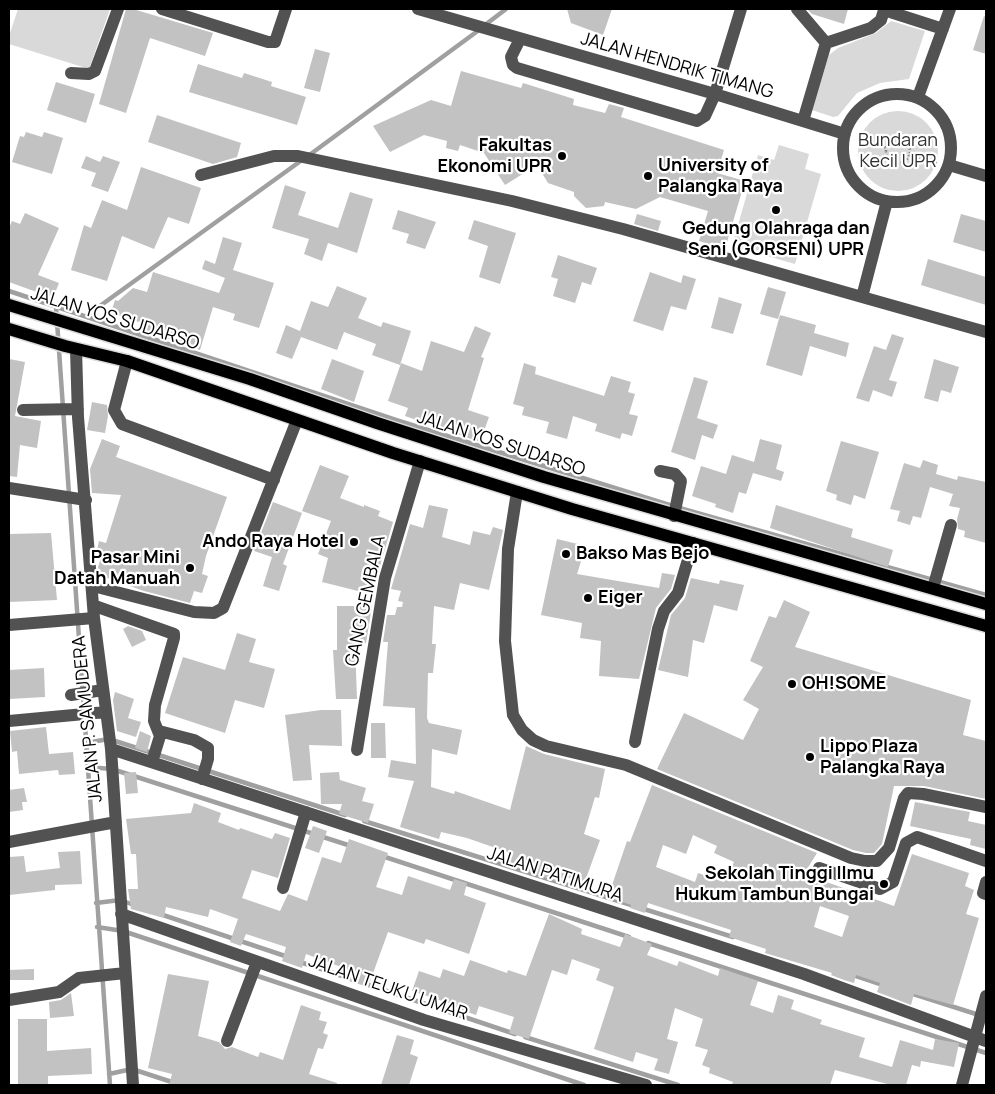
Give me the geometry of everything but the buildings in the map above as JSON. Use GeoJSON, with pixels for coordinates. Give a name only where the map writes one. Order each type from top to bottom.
{"type":"FeatureCollection","features":[{"type":"Feature","properties":{"kind":"main road","name":"JALAN YOS SUDARSO"},"geometry":{"type":"LineString","coordinates":[[9,305],[250,379],[391,428],[607,496],[986,604]]}},
{"type":"Feature","properties":{"kind":"main road"},"geometry":{"type":"LineString","coordinates":[[9,328],[70,348],[127,361],[386,451],[517,492],[986,626]]}},
{"type":"Feature","properties":{"kind":"main road"},"geometry":{"type":"LineString","coordinates":[[386,451],[391,428]]}},
{"type":"Feature","properties":{"kind":"main road"},"geometry":{"type":"LineString","coordinates":[[604,518],[607,496]]}},
{"type":"Feature","properties":{"kind":"street"},"geometry":{"type":"LineString","coordinates":[[71,73],[89,74],[95,71],[118,9]]}},
{"type":"Feature","properties":{"kind":"street"},"geometry":{"type":"LineString","coordinates":[[162,9],[268,42],[275,42],[286,9]]}},
{"type":"Feature","properties":{"kind":"street","name":"JALAN HENDRIK TIMANG"},"geometry":{"type":"LineString","coordinates":[[418,9],[716,94],[850,136]]}},
{"type":"Feature","properties":{"kind":"street"},"geometry":{"type":"LineString","coordinates":[[520,39],[511,56],[513,65],[517,68],[693,121],[700,121],[705,116],[716,94],[741,9]]}},
{"type":"Feature","properties":{"kind":"street"},"geometry":{"type":"LineString","coordinates":[[797,9],[826,44]]}},
{"type":"Feature","properties":{"kind":"street"},"geometry":{"type":"LineString","coordinates":[[826,44],[871,28],[881,20],[885,9],[943,29]]}},
{"type":"Feature","properties":{"kind":"street"},"geometry":{"type":"LineString","coordinates":[[918,97],[950,9]]}},
{"type":"Feature","properties":{"kind":"street"},"geometry":{"type":"LineString","coordinates":[[802,121],[826,44]]}},
{"type":"Feature","properties":{"kind":"street"},"geometry":{"type":"LineString","coordinates":[[886,95],[918,97],[934,108],[946,125],[951,145],[939,182],[925,195],[906,201],[887,201],[869,194],[854,180],[849,172],[843,153],[850,136],[854,116],[868,102],[886,95]]}},
{"type":"Feature","properties":{"kind":"street"},"geometry":{"type":"LineString","coordinates":[[201,175],[274,156],[298,156],[512,201],[622,229],[986,332]]}},
{"type":"Feature","properties":{"kind":"street"},"geometry":{"type":"LineString","coordinates":[[944,165],[986,176]]}},
{"type":"Feature","properties":{"kind":"street"},"geometry":{"type":"LineString","coordinates":[[862,297],[887,201]]}},
{"type":"Feature","properties":{"kind":"street","name":"JALAN P. SAMUDERA"},"geometry":{"type":"LineString","coordinates":[[70,348],[78,409],[94,612],[111,749],[134,1085]]}},
{"type":"Feature","properties":{"kind":"street"},"geometry":{"type":"LineString","coordinates":[[127,361],[114,410],[122,424],[274,480]]}},
{"type":"Feature","properties":{"kind":"street"},"geometry":{"type":"LineString","coordinates":[[23,410],[78,409]]}},
{"type":"Feature","properties":{"kind":"street"},"geometry":{"type":"LineString","coordinates":[[93,586],[194,612],[214,613],[223,608],[297,420]]}},
{"type":"Feature","properties":{"kind":"street","name":"GANG GEMBALA"},"geometry":{"type":"LineString","coordinates":[[357,750],[385,578],[420,461]]}},
{"type":"Feature","properties":{"kind":"street"},"geometry":{"type":"LineString","coordinates":[[660,471],[675,474],[681,480],[674,516]]}},
{"type":"Feature","properties":{"kind":"street"},"geometry":{"type":"LineString","coordinates":[[9,488],[86,500]]}},
{"type":"Feature","properties":{"kind":"street"},"geometry":{"type":"LineString","coordinates":[[517,492],[508,549],[505,641],[513,715],[522,730],[533,740],[546,746],[626,765],[851,858],[866,861],[877,861],[889,848],[904,798],[908,794],[923,794],[986,807]]}},
{"type":"Feature","properties":{"kind":"street"},"geometry":{"type":"LineString","coordinates":[[933,588],[951,525]]}},
{"type":"Feature","properties":{"kind":"street"},"geometry":{"type":"LineString","coordinates":[[635,742],[658,629],[664,611],[678,593],[693,543]]}},
{"type":"Feature","properties":{"kind":"street"},"geometry":{"type":"LineString","coordinates":[[9,625],[59,621],[94,612],[174,634],[153,715],[160,736],[152,762]]}},
{"type":"Feature","properties":{"kind":"street"},"geometry":{"type":"LineString","coordinates":[[71,695],[103,690]]}},
{"type":"Feature","properties":{"kind":"street"},"geometry":{"type":"LineString","coordinates":[[9,721],[106,712]]}},
{"type":"Feature","properties":{"kind":"street"},"geometry":{"type":"LineString","coordinates":[[159,731],[194,740],[208,748],[208,759],[202,779]]}},
{"type":"Feature","properties":{"kind":"street","name":"JALAN PATIMURA"},"geometry":{"type":"LineString","coordinates":[[111,749],[804,974],[980,1039]]}},
{"type":"Feature","properties":{"kind":"street"},"geometry":{"type":"LineString","coordinates":[[283,888],[306,812]]}},
{"type":"Feature","properties":{"kind":"street"},"geometry":{"type":"LineString","coordinates":[[9,842],[116,822]]}},
{"type":"Feature","properties":{"kind":"street"},"geometry":{"type":"LineString","coordinates":[[819,868],[880,889],[893,882],[906,843],[917,837],[986,861]]}},
{"type":"Feature","properties":{"kind":"street"},"geometry":{"type":"LineString","coordinates":[[986,882],[983,893],[986,894]]}},
{"type":"Feature","properties":{"kind":"street","name":"JALAN TEUKU UMAR"},"geometry":{"type":"LineString","coordinates":[[122,914],[424,1020],[646,1085]]}},
{"type":"Feature","properties":{"kind":"street"},"geometry":{"type":"LineString","coordinates":[[227,1041],[257,962]]}},
{"type":"Feature","properties":{"kind":"street"},"geometry":{"type":"LineString","coordinates":[[9,1000],[59,992],[79,978],[125,973]]}},
{"type":"Feature","properties":{"kind":"street"},"geometry":{"type":"LineString","coordinates":[[962,1085],[980,1039],[986,996]]}},
{"type":"Feature","properties":{"kind":"path"},"geometry":{"type":"LineString","coordinates":[[850,136],[887,148]]}},
{"type":"Feature","properties":{"kind":"path"},"geometry":{"type":"LineString","coordinates":[[899,139],[910,146],[909,155],[903,162],[892,161],[888,156],[887,148],[893,140],[899,139]]}},
{"type":"Feature","properties":{"kind":"path"},"geometry":{"type":"LineString","coordinates":[[909,155],[944,165]]}},
{"type":"Feature","properties":{"kind":"green space"},"geometry":{"type":"Polygon","coordinates":[[[18,9],[110,9],[89,69],[9,44],[9,36],[18,9]]]}},
{"type":"Feature","properties":{"kind":"green space"},"geometry":{"type":"Polygon","coordinates":[[[891,21],[925,31],[909,79],[880,83],[857,93],[838,116],[833,117],[812,110],[829,55],[838,48],[876,33],[891,21]]]}},
{"type":"Feature","properties":{"kind":"green space","name":"Bundaran Kecil UPR"},"geometry":{"type":"Polygon","coordinates":[[[890,111],[906,111],[927,122],[938,143],[938,159],[927,180],[906,191],[890,191],[876,185],[864,173],[858,159],[858,143],[864,129],[876,117],[890,111]]]}},
{"type":"Feature","properties":{"kind":"green space","name":"Gedung Olahraga dan Seni (GORSENI) UPR"},"geometry":{"type":"Polygon","coordinates":[[[779,145],[809,154],[805,169],[821,174],[795,264],[732,246],[758,155],[774,160],[779,145]]]}},
{"type":"Feature","properties":{"kind":"waterway"},"geometry":{"type":"LineString","coordinates":[[485,25],[506,9]]}},
{"type":"Feature","properties":{"kind":"waterway"},"geometry":{"type":"LineString","coordinates":[[308,156],[479,30]]}},
{"type":"Feature","properties":{"kind":"waterway"},"geometry":{"type":"LineString","coordinates":[[86,316],[302,160]]}},
{"type":"Feature","properties":{"kind":"waterway"},"geometry":{"type":"LineString","coordinates":[[9,291],[399,421],[676,507],[986,595]]}},
{"type":"Feature","properties":{"kind":"waterway"},"geometry":{"type":"LineString","coordinates":[[56,307],[110,1085]]}},
{"type":"Feature","properties":{"kind":"waterway"},"geometry":{"type":"LineString","coordinates":[[85,743],[109,739],[345,815]]}},
{"type":"Feature","properties":{"kind":"waterway"},"geometry":{"type":"LineString","coordinates":[[87,767],[112,769],[351,846]]}},
{"type":"Feature","properties":{"kind":"waterway"},"geometry":{"type":"LineString","coordinates":[[364,821],[733,937]]}},
{"type":"Feature","properties":{"kind":"waterway"},"geometry":{"type":"LineString","coordinates":[[382,856],[629,937]]}},
{"type":"Feature","properties":{"kind":"waterway"},"geometry":{"type":"LineString","coordinates":[[96,903],[120,900],[134,905]]}},
{"type":"Feature","properties":{"kind":"waterway"},"geometry":{"type":"LineString","coordinates":[[160,914],[288,957]]}},
{"type":"Feature","properties":{"kind":"waterway"},"geometry":{"type":"LineString","coordinates":[[97,927],[123,931],[584,1085]]}},
{"type":"Feature","properties":{"kind":"waterway"},"geometry":{"type":"LineString","coordinates":[[648,943],[986,1053]]}},
{"type":"Feature","properties":{"kind":"waterway"},"geometry":{"type":"LineString","coordinates":[[300,962],[354,980]]}},
{"type":"Feature","properties":{"kind":"waterway"},"geometry":{"type":"LineString","coordinates":[[850,974],[883,985]]}},
{"type":"Feature","properties":{"kind":"waterway"},"geometry":{"type":"LineString","coordinates":[[363,983],[515,1034]]}},
{"type":"Feature","properties":{"kind":"waterway"},"geometry":{"type":"LineString","coordinates":[[910,993],[979,1015]]}},
{"type":"Feature","properties":{"kind":"waterway"},"geometry":{"type":"LineString","coordinates":[[525,1037],[678,1085]]}},
{"type":"Feature","properties":{"kind":"waterway"},"geometry":{"type":"LineString","coordinates":[[109,1074],[132,1069],[181,1085]]}},
{"type":"Feature","properties":{"kind":"place","name":"Fakultas Ekonomi UPR"},"geometry":{"type":"Point","coordinates":[562,156]}},
{"type":"Feature","properties":{"kind":"place","name":"University of Palangka Raya"},"geometry":{"type":"Point","coordinates":[648,176]}},
{"type":"Feature","properties":{"kind":"place","name":"Gedung Olahraga dan Seni (GORSENI) UPR"},"geometry":{"type":"Point","coordinates":[776,210]}},
{"type":"Feature","properties":{"kind":"place","name":"Ando Raya Hotel"},"geometry":{"type":"Point","coordinates":[354,542]}},
{"type":"Feature","properties":{"kind":"place","name":"Bakso Mas Bejo"},"geometry":{"type":"Point","coordinates":[566,554]}},
{"type":"Feature","properties":{"kind":"place","name":"Pasar Mini Datah Manuah"},"geometry":{"type":"Point","coordinates":[190,568]}},
{"type":"Feature","properties":{"kind":"place","name":"Eiger"},"geometry":{"type":"Point","coordinates":[588,598]}},
{"type":"Feature","properties":{"kind":"place","name":"OH!SOME"},"geometry":{"type":"Point","coordinates":[792,684]}},
{"type":"Feature","properties":{"kind":"place","name":"Lippo Plaza Palangka Raya"},"geometry":{"type":"Point","coordinates":[810,757]}},
{"type":"Feature","properties":{"kind":"place","name":"Sekolah Tinggi Ilmu Hukum Tambun Bungai"},"geometry":{"type":"Point","coordinates":[884,884]}}]}
